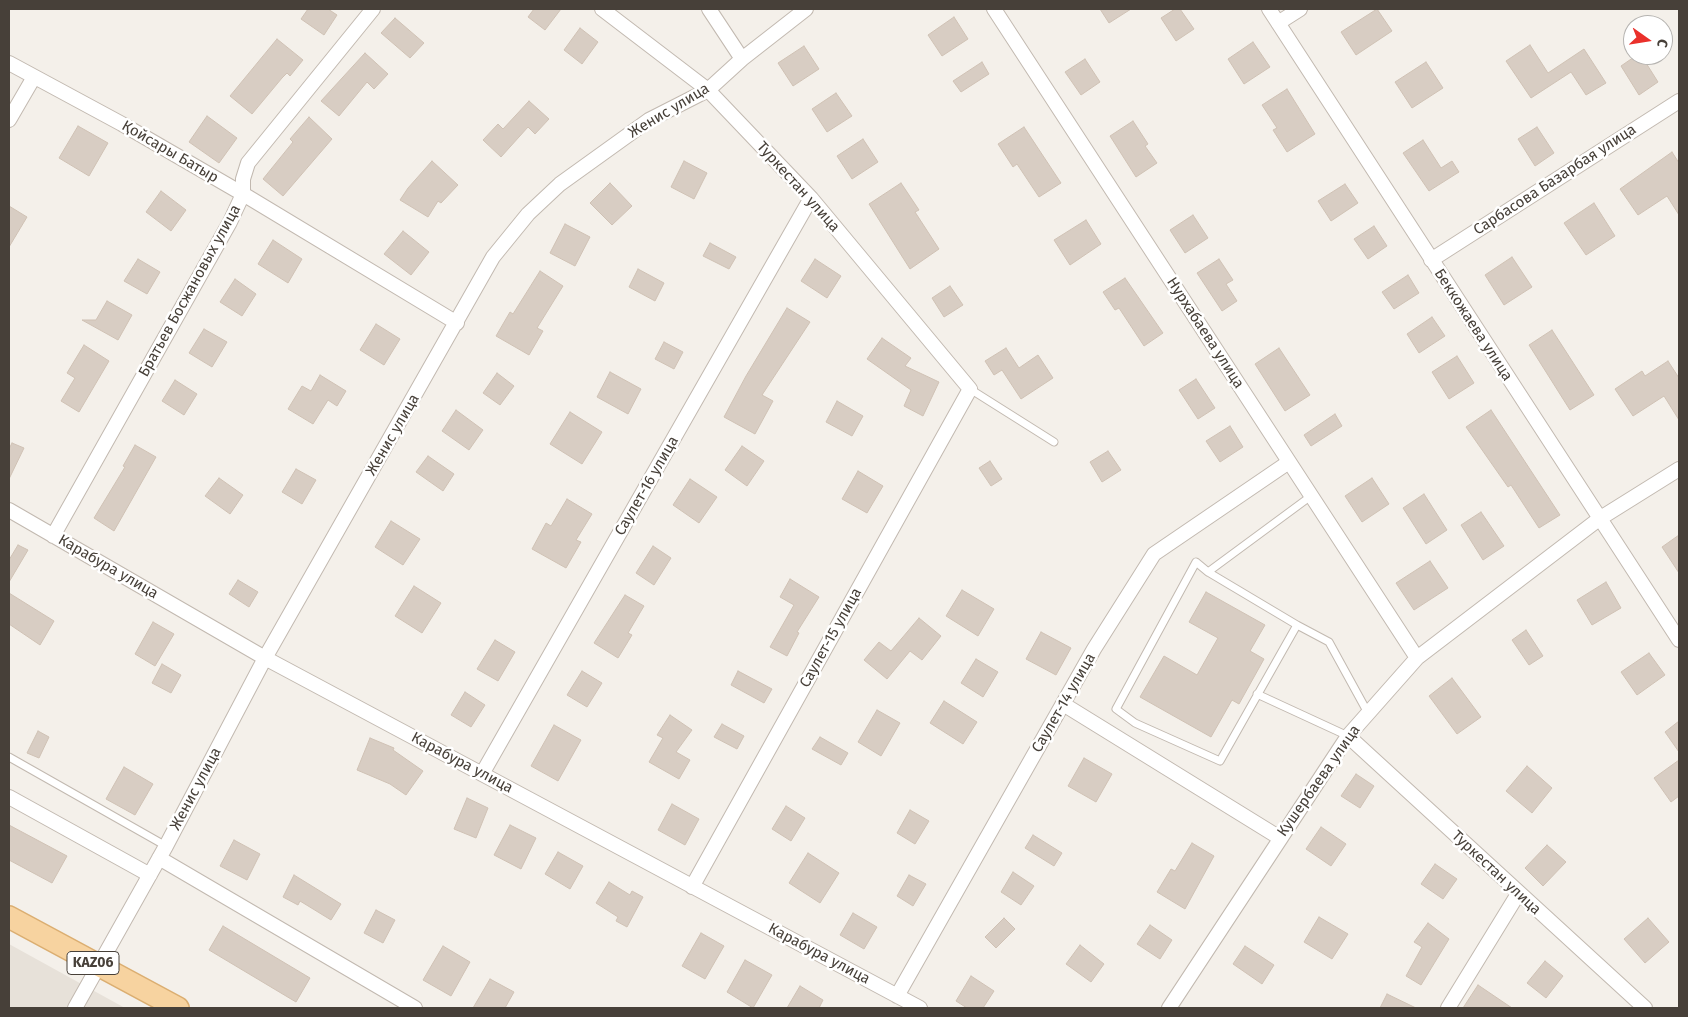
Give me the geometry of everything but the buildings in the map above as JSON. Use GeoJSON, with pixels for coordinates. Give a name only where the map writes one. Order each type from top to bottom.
{"type":"FeatureCollection","features":[{"type":"Feature","properties":{"kind":"main road","name":"KAZ06"},"geometry":{"type":"LineString","coordinates":[[9,917],[178,1008]]}},
{"type":"Feature","properties":{"kind":"street","name":"Братьев Босжановых улица"},"geometry":{"type":"LineString","coordinates":[[53,536],[230,222],[243,194],[243,179],[248,163],[373,9]]}},
{"type":"Feature","properties":{"kind":"street","name":"Туркестан улица"},"geometry":{"type":"LineString","coordinates":[[602,9],[708,90],[811,198],[970,389]]}},
{"type":"Feature","properties":{"kind":"street"},"geometry":{"type":"LineString","coordinates":[[709,9],[742,59]]}},
{"type":"Feature","properties":{"kind":"street","name":"Женис улица"},"geometry":{"type":"LineString","coordinates":[[75,1008],[150,875],[264,658],[493,257],[528,214],[560,184],[648,120],[708,90],[742,59],[806,9]]}},
{"type":"Feature","properties":{"kind":"street","name":"Нурхабаева улица"},"geometry":{"type":"LineString","coordinates":[[994,9],[1417,658]]}},
{"type":"Feature","properties":{"kind":"street","name":"Беккожаева улица"},"geometry":{"type":"LineString","coordinates":[[1269,9],[1679,640]]}},
{"type":"Feature","properties":{"kind":"street"},"geometry":{"type":"LineString","coordinates":[[1278,23],[1300,9]]}},
{"type":"Feature","properties":{"kind":"street","name":"Қойсары Батыр"},"geometry":{"type":"LineString","coordinates":[[9,63],[243,194],[457,323]]}},
{"type":"Feature","properties":{"kind":"street"},"geometry":{"type":"LineString","coordinates":[[9,120],[34,77]]}},
{"type":"Feature","properties":{"kind":"street","name":"Сарбасова Базарбая улица"},"geometry":{"type":"LineString","coordinates":[[1431,260],[1679,101]]}},
{"type":"Feature","properties":{"kind":"street","name":"Саулет-16 улица"},"geometry":{"type":"LineString","coordinates":[[482,774],[811,198]]}},
{"type":"Feature","properties":{"kind":"street","name":"Саулет-15 улица"},"geometry":{"type":"LineString","coordinates":[[692,887],[970,389]]}},
{"type":"Feature","properties":{"kind":"street","name":"Саулет-14 улица"},"geometry":{"type":"LineString","coordinates":[[897,996],[1094,650],[1154,554],[1289,462]]}},
{"type":"Feature","properties":{"kind":"street","name":"Кушербаева улица"},"geometry":{"type":"LineString","coordinates":[[1169,1008],[1348,736],[1417,658],[1599,519],[1679,469]]}},
{"type":"Feature","properties":{"kind":"street","name":"Карабура улица"},"geometry":{"type":"LineString","coordinates":[[9,510],[264,658],[920,1008]]}},
{"type":"Feature","properties":{"kind":"street"},"geometry":{"type":"LineString","coordinates":[[1063,704],[1280,838]]}},
{"type":"Feature","properties":{"kind":"street","name":"Туркестан улица"},"geometry":{"type":"LineString","coordinates":[[1348,736],[1518,894],[1645,1008]]}},
{"type":"Feature","properties":{"kind":"street"},"geometry":{"type":"LineString","coordinates":[[9,797],[150,875]]}},
{"type":"Feature","properties":{"kind":"street"},"geometry":{"type":"LineString","coordinates":[[162,852],[415,1008]]}},
{"type":"Feature","properties":{"kind":"street"},"geometry":{"type":"LineString","coordinates":[[1448,1008],[1518,894]]}},
{"type":"Feature","properties":{"kind":"lane"},"geometry":{"type":"LineString","coordinates":[[970,389],[1054,442]]}},
{"type":"Feature","properties":{"kind":"lane"},"geometry":{"type":"LineString","coordinates":[[1208,572],[1311,496]]}},
{"type":"Feature","properties":{"kind":"lane"},"geometry":{"type":"LineString","coordinates":[[1297,625],[1220,761],[1135,724],[1116,709],[1196,562],[1208,572],[1297,625],[1330,642],[1368,713]]}},
{"type":"Feature","properties":{"kind":"lane"},"geometry":{"type":"LineString","coordinates":[[1257,694],[1348,736]]}},
{"type":"Feature","properties":{"kind":"lane"},"geometry":{"type":"LineString","coordinates":[[9,757],[162,852]]}},
{"type":"Feature","properties":{"kind":"shaded area"},"geometry":{"type":"Polygon","coordinates":[[[9,944],[125,1008],[9,1008],[9,944]]]}}]}
